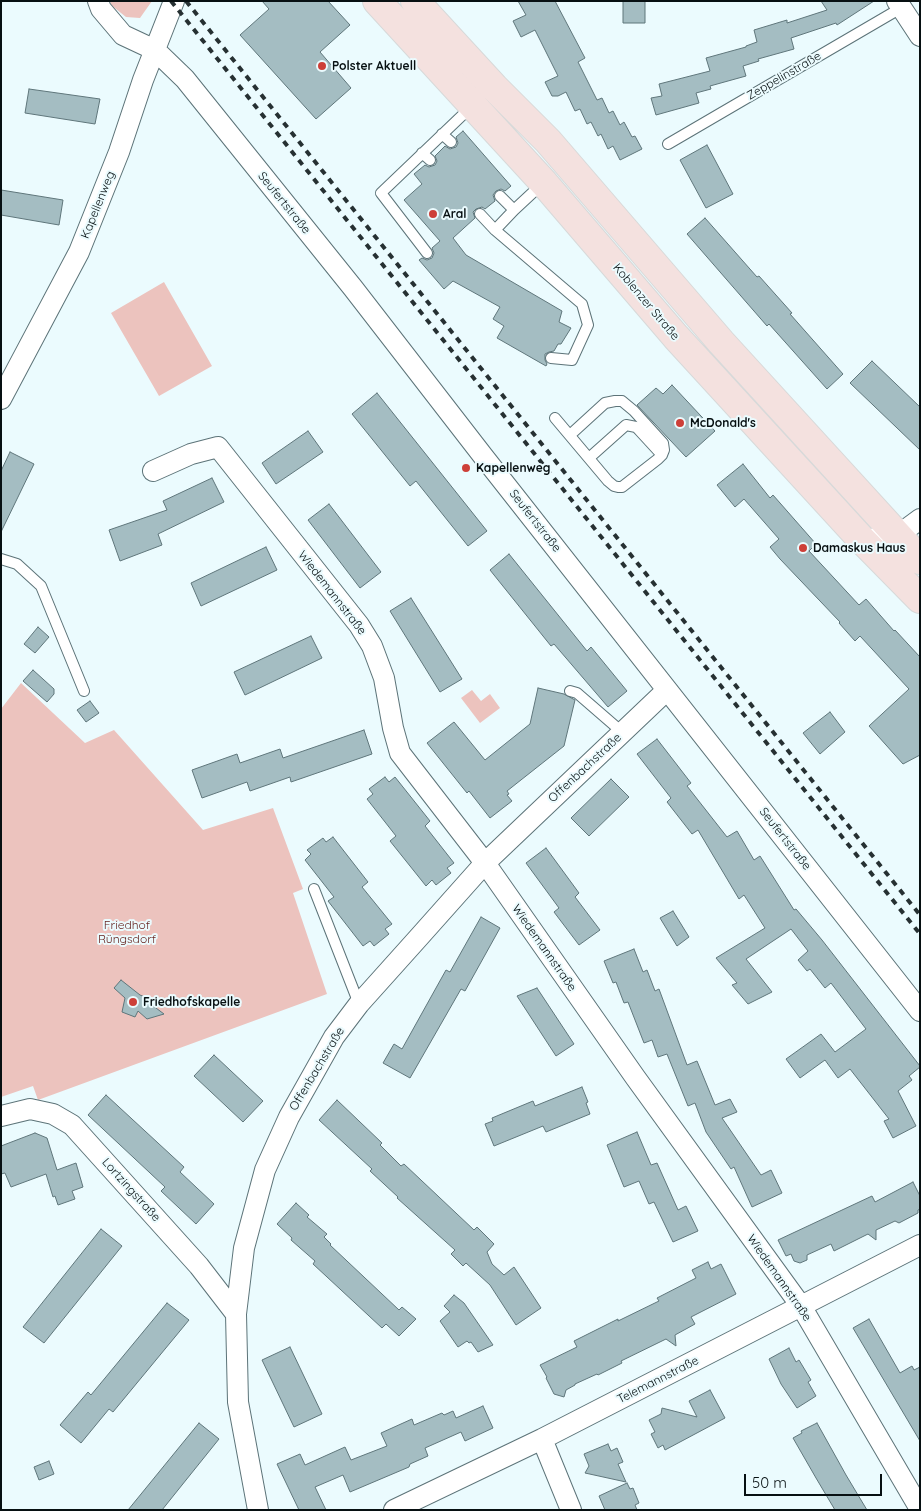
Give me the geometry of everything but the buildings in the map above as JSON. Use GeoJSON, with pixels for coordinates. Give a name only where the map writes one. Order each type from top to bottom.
{"type":"FeatureCollection","features":[{"type":"Feature","properties":{"kind":"main road","name":"Koblenzer Straße"},"geometry":{"type":"LineString","coordinates":[[377,1],[483,96],[548,141],[720,342],[920,560]]}},
{"type":"Feature","properties":{"kind":"main road","name":"Koblenzer Straße"},"geometry":{"type":"LineString","coordinates":[[414,1],[544,182],[676,338],[862,540],[920,599]]}},
{"type":"Feature","properties":{"kind":"street","name":"Seufertstraße"},"geometry":{"type":"LineString","coordinates":[[98,1],[101,9],[123,35],[155,50],[184,79],[353,288],[920,1011]]}},
{"type":"Feature","properties":{"kind":"street","name":"Kapellenweg"},"geometry":{"type":"LineString","coordinates":[[4,389],[79,252],[119,152],[143,80],[174,1]]}},
{"type":"Feature","properties":{"kind":"street","name":"Zeppelinstraße"},"geometry":{"type":"LineString","coordinates":[[899,5],[920,36]]}},
{"type":"Feature","properties":{"kind":"street","name":"Wiedemannstraße"},"geometry":{"type":"LineString","coordinates":[[153,471],[190,454],[218,447],[359,625],[372,646],[384,678],[393,728],[400,753],[485,863],[635,1078],[801,1306],[920,1509]]}},
{"type":"Feature","properties":{"kind":"street"},"geometry":{"type":"LineString","coordinates":[[862,540],[897,536],[920,519]]}},
{"type":"Feature","properties":{"kind":"street","name":"Offenbachstraße"},"geometry":{"type":"LineString","coordinates":[[258,1510],[238,1402],[236,1314],[244,1248],[265,1170],[289,1116],[334,1037],[359,1004],[485,863],[667,690]]}},
{"type":"Feature","properties":{"kind":"street","name":"Lortzingstraße"},"geometry":{"type":"LineString","coordinates":[[1,1116],[30,1109],[53,1114],[72,1125],[199,1266],[236,1314]]}},
{"type":"Feature","properties":{"kind":"street","name":"Telemannstraße"},"geometry":{"type":"LineString","coordinates":[[394,1510],[542,1439],[920,1245]]}},
{"type":"Feature","properties":{"kind":"street"},"geometry":{"type":"LineString","coordinates":[[542,1439],[571,1510]]}},
{"type":"Feature","properties":{"kind":"lane","name":"Zeppelinstraße"},"geometry":{"type":"LineString","coordinates":[[668,144],[899,5]]}},
{"type":"Feature","properties":{"kind":"lane"},"geometry":{"type":"LineString","coordinates":[[427,253],[381,193],[483,96]]}},
{"type":"Feature","properties":{"kind":"lane"},"geometry":{"type":"LineString","coordinates":[[442,134],[450,142]]}},
{"type":"Feature","properties":{"kind":"lane"},"geometry":{"type":"LineString","coordinates":[[422,153],[430,160]]}},
{"type":"Feature","properties":{"kind":"lane"},"geometry":{"type":"LineString","coordinates":[[496,230],[544,182]]}},
{"type":"Feature","properties":{"kind":"lane"},"geometry":{"type":"LineString","coordinates":[[500,196],[514,210]]}},
{"type":"Feature","properties":{"kind":"lane"},"geometry":{"type":"LineString","coordinates":[[480,214],[582,304],[588,325],[572,360],[551,358]]}},
{"type":"Feature","properties":{"kind":"lane"},"geometry":{"type":"LineString","coordinates":[[555,418],[608,481],[618,488],[622,487],[660,457],[664,450],[663,444],[634,411],[622,401],[605,403],[570,435]]}},
{"type":"Feature","properties":{"kind":"lane"},"geometry":{"type":"LineString","coordinates":[[589,458],[626,426],[636,427],[640,430],[660,457]]}},
{"type":"Feature","properties":{"kind":"lane"},"geometry":{"type":"LineString","coordinates":[[1,559],[18,564],[41,586],[84,691]]}},
{"type":"Feature","properties":{"kind":"lane"},"geometry":{"type":"LineString","coordinates":[[570,691],[577,693],[622,732]]}},
{"type":"Feature","properties":{"kind":"lane"},"geometry":{"type":"LineString","coordinates":[[314,889],[359,1004]]}},
{"type":"Feature","properties":{"kind":"green space"},"geometry":{"type":"Polygon","coordinates":[[[110,1],[152,1],[140,18],[126,17],[111,5],[110,1]]]}},
{"type":"Feature","properties":{"kind":"green space"},"geometry":{"type":"Polygon","coordinates":[[[164,282],[212,366],[159,396],[111,313],[164,282]]]}},
{"type":"Feature","properties":{"kind":"green space","name":"Friedhof Rüngsdorf"},"geometry":{"type":"Polygon","coordinates":[[[21,683],[85,743],[114,730],[203,830],[273,808],[303,889],[293,893],[327,994],[38,1100],[33,1086],[1,1097],[1,709],[21,683]]]}},
{"type":"Feature","properties":{"kind":"green space"},"geometry":{"type":"Polygon","coordinates":[[[472,690],[481,701],[490,694],[500,708],[480,723],[461,698],[472,690]]]}},
{"type":"Feature","properties":{"kind":"railway"},"geometry":{"type":"LineString","coordinates":[[171,1],[920,934]]}},
{"type":"Feature","properties":{"kind":"railway"},"geometry":{"type":"LineString","coordinates":[[186,1],[920,915]]}},
{"type":"Feature","properties":{"kind":"place","name":"Polster Aktuell"},"geometry":{"type":"Point","coordinates":[322,66]}},
{"type":"Feature","properties":{"kind":"place","name":"Aral"},"geometry":{"type":"Point","coordinates":[433,214]}},
{"type":"Feature","properties":{"kind":"place","name":"McDonald's"},"geometry":{"type":"Point","coordinates":[680,423]}},
{"type":"Feature","properties":{"kind":"place","name":"Kapellenweg"},"geometry":{"type":"Point","coordinates":[466,468]}},
{"type":"Feature","properties":{"kind":"place","name":"Damaskus Haus"},"geometry":{"type":"Point","coordinates":[803,548]}},
{"type":"Feature","properties":{"kind":"place","name":"Friedhofskapelle"},"geometry":{"type":"Point","coordinates":[133,1002]}}]}
